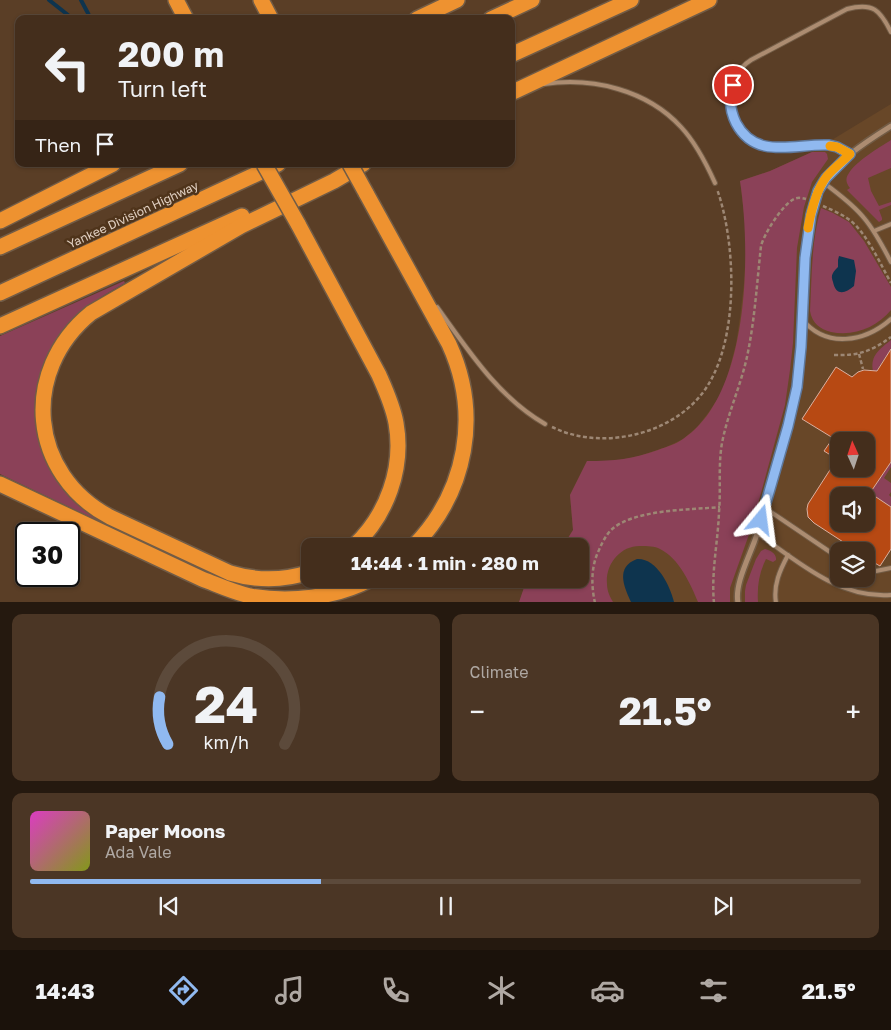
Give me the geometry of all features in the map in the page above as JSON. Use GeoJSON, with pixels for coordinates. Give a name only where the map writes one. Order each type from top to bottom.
{"type":"FeatureCollection","features":[{"type":"Feature","properties":{"kind":"highway"},"geometry":{"type":"LineString","coordinates":[[176,0],[184,15]]}},
{"type":"Feature","properties":{"kind":"highway"},"geometry":{"type":"LineString","coordinates":[[261,0],[269,15]]}},
{"type":"Feature","properties":{"kind":"highway"},"geometry":{"type":"LineString","coordinates":[[425,15],[457,0]]}},
{"type":"Feature","properties":{"kind":"highway"},"geometry":{"type":"LineString","coordinates":[[500,15],[532,0]]}},
{"type":"Feature","properties":{"kind":"highway"},"geometry":{"type":"LineString","coordinates":[[515,54],[631,0]]}},
{"type":"Feature","properties":{"kind":"highway"},"geometry":{"type":"LineString","coordinates":[[515,92],[709,0]]}},
{"type":"Feature","properties":{"kind":"highway"},"geometry":{"type":"LineString","coordinates":[[0,221],[107,167]]}},
{"type":"Feature","properties":{"kind":"highway"},"geometry":{"type":"LineString","coordinates":[[0,247],[173,167]]}},
{"type":"Feature","properties":{"kind":"highway"},"geometry":{"type":"LineString","coordinates":[[266,167],[379,375],[390,401],[396,423],[398,457],[391,488],[372,528],[362,538]]}},
{"type":"Feature","properties":{"kind":"highway","name":"Yankee Division Highway"},"geometry":{"type":"LineString","coordinates":[[0,293],[272,167]]}},
{"type":"Feature","properties":{"kind":"highway"},"geometry":{"type":"LineString","coordinates":[[0,326],[223,225],[332,173],[351,167]]}},
{"type":"Feature","properties":{"kind":"highway"},"geometry":{"type":"LineString","coordinates":[[352,167],[444,334],[454,354],[464,390],[466,432],[464,450],[454,485],[437,518],[421,538]]}},
{"type":"Feature","properties":{"kind":"highway"},"geometry":{"type":"LineString","coordinates":[[301,575],[272,579],[250,578],[230,573],[110,517],[92,506],[71,487],[60,472],[52,456],[46,438],[43,419],[44,391],[52,364],[60,347],[74,328],[91,313],[241,226],[334,181],[356,167]]}},
{"type":"Feature","properties":{"kind":"highway"},"geometry":{"type":"LineString","coordinates":[[0,484],[202,579],[243,594],[272,599],[295,600],[344,591],[351,588]]}},
{"type":"Feature","properties":{"kind":"street"},"geometry":{"type":"LineString","coordinates":[[738,602],[737,592],[740,580],[765,508],[794,400],[800,360],[804,266],[814,202],[823,182],[829,174],[868,140],[891,126]]}},
{"type":"Feature","properties":{"kind":"lane"},"geometry":{"type":"LineString","coordinates":[[850,154],[829,145],[770,147],[754,143],[738,126],[732,111],[731,96],[735,80],[743,67],[751,60],[847,9],[861,7],[874,9],[882,15],[891,32]]}},
{"type":"Feature","properties":{"kind":"lane"},"geometry":{"type":"LineString","coordinates":[[515,92],[547,84],[580,82],[610,87],[650,103],[676,122],[688,136],[715,183]]}},
{"type":"Feature","properties":{"kind":"lane"},"geometry":{"type":"LineString","coordinates":[[823,182],[858,212],[874,231],[891,262]]}},
{"type":"Feature","properties":{"kind":"lane"},"geometry":{"type":"LineString","coordinates":[[874,231],[891,224]]}},
{"type":"Feature","properties":{"kind":"lane"},"geometry":{"type":"LineString","coordinates":[[409,271],[497,385],[527,413],[545,424]]}},
{"type":"Feature","properties":{"kind":"lane"},"geometry":{"type":"LineString","coordinates":[[802,319],[819,334],[832,338],[846,339],[862,336],[874,331],[891,319]]}},
{"type":"Feature","properties":{"kind":"lane"},"geometry":{"type":"LineString","coordinates":[[765,508],[830,552]]}},
{"type":"Feature","properties":{"kind":"lane"},"geometry":{"type":"LineString","coordinates":[[757,533],[825,580],[850,591],[867,595],[891,596]]}},
{"type":"Feature","properties":{"kind":"lane"},"geometry":{"type":"LineString","coordinates":[[776,602],[777,582],[788,555]]}},
{"type":"Feature","properties":{"kind":"lane"},"geometry":{"type":"LineString","coordinates":[[875,570],[891,568]]}},
{"type":"Feature","properties":{"kind":"path"},"geometry":{"type":"LineString","coordinates":[[545,424],[585,437],[615,438],[660,426],[682,412],[701,395],[708,385],[718,362],[726,334],[730,299],[730,244],[724,212],[715,183]]}},
{"type":"Feature","properties":{"kind":"path"},"geometry":{"type":"LineString","coordinates":[[714,602],[714,570],[720,506],[719,470],[721,449],[750,344],[762,242],[770,227],[791,201],[799,198],[807,199]]}},
{"type":"Feature","properties":{"kind":"path"},"geometry":{"type":"LineString","coordinates":[[822,206],[844,216],[856,225],[891,284]]}},
{"type":"Feature","properties":{"kind":"path"},"geometry":{"type":"LineString","coordinates":[[834,355],[859,354],[891,337]]}},
{"type":"Feature","properties":{"kind":"path"},"geometry":{"type":"LineString","coordinates":[[859,354],[862,369]]}},
{"type":"Feature","properties":{"kind":"path"},"geometry":{"type":"LineString","coordinates":[[595,602],[592,584],[594,562],[606,537],[615,527],[627,521],[655,513],[720,506]]}},
{"type":"Feature","properties":{"kind":"shaded area"},"geometry":{"type":"Polygon","coordinates":[[[891,104],[891,602],[519,602],[524,588],[589,588],[589,538],[568,538],[573,530],[570,495],[587,461],[615,461],[639,456],[683,439],[697,427],[721,394],[736,344],[744,283],[745,222],[740,181],[770,171],[812,152],[891,104]]]}},
{"type":"Feature","properties":{"kind":"shaded area"},"geometry":{"type":"Polygon","coordinates":[[[891,140],[891,168],[868,178],[871,191],[879,206],[891,202],[891,205],[879,210],[882,220],[879,222],[847,190],[850,188],[847,179],[849,173],[857,164],[891,140]]]}},
{"type":"Feature","properties":{"kind":"shaded area"},"geometry":{"type":"Polygon","coordinates":[[[812,152],[825,152],[827,154],[828,159],[812,182],[804,207],[797,248],[793,343],[785,405],[752,526],[730,588],[730,602],[698,602],[684,572],[667,553],[651,546],[641,546],[621,552],[609,569],[607,584],[613,602],[519,602],[524,588],[589,588],[589,538],[568,538],[573,530],[570,495],[587,461],[632,457],[674,444],[683,439],[705,418],[722,390],[733,357],[741,320],[745,245],[740,181],[770,171],[812,152]]]}},
{"type":"Feature","properties":{"kind":"shaded area"},"geometry":{"type":"Polygon","coordinates":[[[821,208],[849,222],[864,241],[891,287],[891,310],[872,326],[856,332],[840,333],[823,329],[817,325],[811,315],[814,246],[821,208]]]}},
{"type":"Feature","properties":{"kind":"shaded area"},"geometry":{"type":"Polygon","coordinates":[[[124,281],[125,283],[80,313],[67,326],[54,344],[44,364],[38,385],[36,406],[37,428],[41,449],[50,469],[62,488],[79,506],[113,528],[0,474],[0,336],[124,281]]]}},
{"type":"Feature","properties":{"kind":"shaded area"},"geometry":{"type":"Polygon","coordinates":[[[891,340],[891,359],[886,356],[876,372],[873,371],[874,357],[891,340]]]}},
{"type":"Feature","properties":{"kind":"shaded area"},"geometry":{"type":"Polygon","coordinates":[[[891,462],[891,467],[884,478],[891,483],[889,495],[891,497],[891,507],[875,496],[874,487],[891,462]]]}},
{"type":"Feature","properties":{"kind":"shaded area"},"geometry":{"type":"Polygon","coordinates":[[[765,549],[774,554],[776,560],[773,562],[766,559],[759,580],[758,602],[745,602],[746,585],[756,559],[761,551],[765,549]]]}},
{"type":"Feature","properties":{"kind":"water"},"geometry":{"type":"Polygon","coordinates":[[[839,256],[854,260],[856,271],[854,286],[844,292],[836,290],[832,278],[833,272],[838,267],[839,256]]]}},
{"type":"Feature","properties":{"kind":"water"},"geometry":{"type":"Polygon","coordinates":[[[637,559],[651,563],[662,574],[674,602],[631,602],[623,578],[626,567],[637,559]]]}},
{"type":"Feature","properties":{"kind":"building"},"geometry":{"type":"Polygon","coordinates":[[[891,349],[891,462],[874,487],[830,487],[830,532],[875,532],[875,496],[891,507],[891,549],[880,566],[875,563],[875,542],[843,542],[814,523],[808,517],[807,509],[808,504],[830,470],[830,478],[875,478],[875,432],[830,432],[830,436],[802,419],[836,367],[852,377],[864,370],[877,371],[891,349]]]}},
{"type":"Feature","properties":{"kind":"building"},"geometry":{"type":"Polygon","coordinates":[[[830,442],[830,455],[824,451],[830,442]]]}},
{"type":"Feature","properties":{"kind":"waterway"},"geometry":{"type":"LineString","coordinates":[[49,0],[68,15]]}},
{"type":"Feature","properties":{"kind":"waterway"},"geometry":{"type":"LineString","coordinates":[[81,0],[89,15]]}},
{"type":"Feature","properties":{"kind":"slow traffic"},"geometry":{"type":"LineString","coordinates":[[808,228],[814,202],[823,182],[850,154],[837,147],[830,146]]}},
{"type":"Feature","properties":{"kind":"route"},"geometry":{"type":"LineString","coordinates":[[733,85],[731,101],[733,116],[745,135],[754,143],[764,147],[777,148],[829,145],[850,154],[826,178],[818,191],[811,215],[805,258],[801,347],[797,387],[788,426],[761,520]]}}]}
